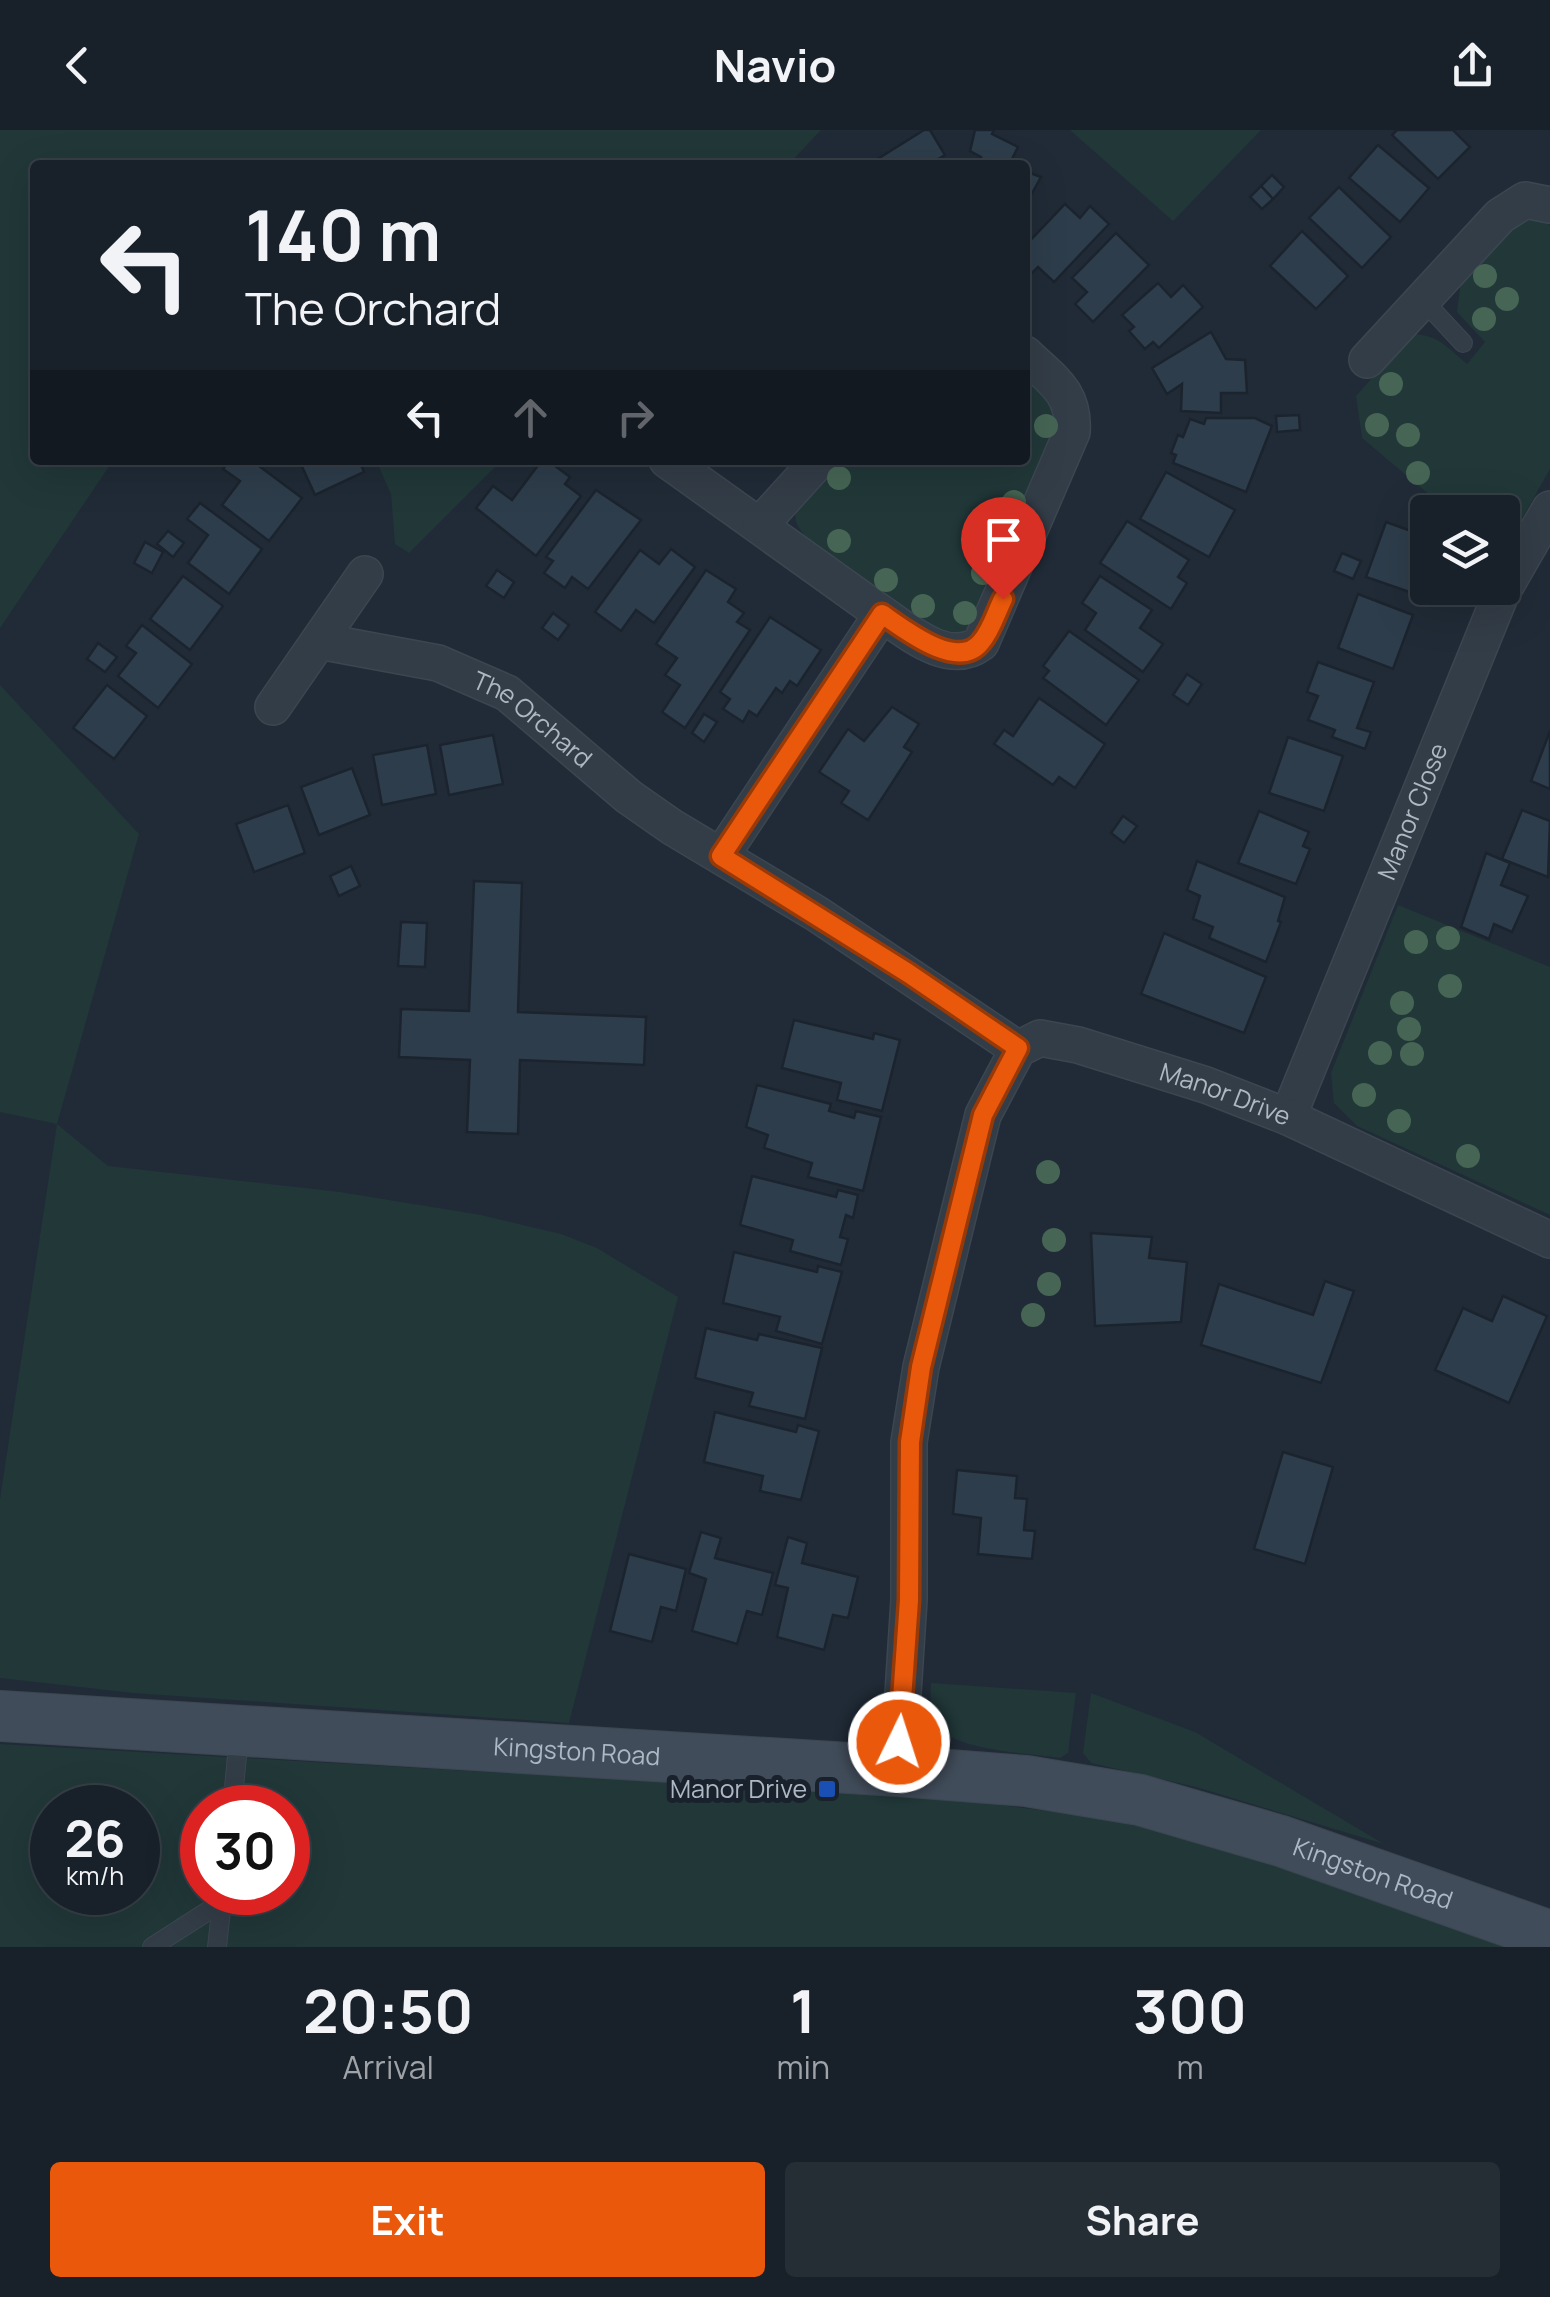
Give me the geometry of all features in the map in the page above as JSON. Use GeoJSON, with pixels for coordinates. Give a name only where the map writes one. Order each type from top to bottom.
{"type":"FeatureCollection","features":[{"type":"Feature","properties":{"kind":"main road","name":"Kingston Road"},"geometry":{"type":"LineString","coordinates":[[0,1716],[898,1770],[1026,1782],[1172,1808],[1298,1847],[1550,1936]]}},
{"type":"Feature","properties":{"kind":"street"},"geometry":{"type":"LineString","coordinates":[[1367,360],[1500,216],[1525,200],[1550,205]]}},
{"type":"Feature","properties":{"kind":"street"},"geometry":{"type":"LineString","coordinates":[[674,465],[923,641],[952,652],[969,652],[981,643],[1072,432],[1074,410],[1065,393],[1030,359]]}},
{"type":"Feature","properties":{"kind":"street"},"geometry":{"type":"LineString","coordinates":[[760,525],[814,465]]}},
{"type":"Feature","properties":{"kind":"street","name":"Manor Close"},"geometry":{"type":"LineString","coordinates":[[1288,1117],[1502,594],[1550,509]]}},
{"type":"Feature","properties":{"kind":"street"},"geometry":{"type":"LineString","coordinates":[[273,707],[365,574]]}},
{"type":"Feature","properties":{"kind":"street"},"geometry":{"type":"LineString","coordinates":[[721,856],[882,614]]}},
{"type":"Feature","properties":{"kind":"street","name":"The Orchard"},"geometry":{"type":"LineString","coordinates":[[319,641],[438,663],[508,693],[629,796],[908,973],[1018,1048]]}},
{"type":"Feature","properties":{"kind":"street","name":"Manor Drive"},"geometry":{"type":"LineString","coordinates":[[1018,1048],[1040,1038],[1078,1045],[1206,1085],[1288,1117],[1550,1240]]}},
{"type":"Feature","properties":{"kind":"street"},"geometry":{"type":"LineString","coordinates":[[898,1770],[909,1600],[910,1442],[921,1367],[983,1115],[1018,1048]]}},
{"type":"Feature","properties":{"kind":"lane"},"geometry":{"type":"LineString","coordinates":[[1424,301],[1463,343]]}},
{"type":"Feature","properties":{"kind":"lane"},"geometry":{"type":"LineString","coordinates":[[234,1785],[240,1730]]}},
{"type":"Feature","properties":{"kind":"lane"},"geometry":{"type":"LineString","coordinates":[[152,1947],[197,1915]]}},
{"type":"Feature","properties":{"kind":"lane"},"geometry":{"type":"LineString","coordinates":[[217,1947],[220,1915]]}},
{"type":"Feature","properties":{"kind":"green space"},"geometry":{"type":"Polygon","coordinates":[[[0,130],[821,130],[793,160],[30,160],[30,465],[110,465],[0,628],[0,130]]]}},
{"type":"Feature","properties":{"kind":"green space"},"geometry":{"type":"Polygon","coordinates":[[[1070,130],[1261,130],[1173,221],[1070,130]]]}},
{"type":"Feature","properties":{"kind":"green space"},"geometry":{"type":"Polygon","coordinates":[[[1527,214],[1550,225],[1550,469],[1520,522],[1520,495],[1430,495],[1362,438],[1356,396],[1411,334],[1436,339],[1467,364],[1485,342],[1457,312],[1461,280],[1527,214]]]}},
{"type":"Feature","properties":{"kind":"green space"},"geometry":{"type":"Polygon","coordinates":[[[1030,381],[1058,408],[1058,424],[974,624],[959,634],[935,630],[809,541],[796,521],[798,506],[836,465],[1030,465],[1030,381]]]}},
{"type":"Feature","properties":{"kind":"green space"},"geometry":{"type":"Polygon","coordinates":[[[378,465],[497,465],[409,553],[395,544],[391,494],[378,465]]]}},
{"type":"Feature","properties":{"kind":"green space"},"geometry":{"type":"Polygon","coordinates":[[[0,685],[139,834],[57,1124],[0,1112],[0,685]]]}},
{"type":"Feature","properties":{"kind":"green space"},"geometry":{"type":"Polygon","coordinates":[[[1398,905],[1550,967],[1550,1215],[1357,1126],[1334,1103],[1331,1073],[1398,905]]]}},
{"type":"Feature","properties":{"kind":"green space"},"geometry":{"type":"Polygon","coordinates":[[[57,1124],[108,1166],[340,1192],[481,1215],[561,1234],[597,1248],[678,1297],[569,1723],[133,1693],[0,1678],[0,1499],[57,1124]]]}},
{"type":"Feature","properties":{"kind":"green space"},"geometry":{"type":"Polygon","coordinates":[[[931,1683],[1076,1693],[1068,1753],[1060,1758],[1011,1752],[955,1739],[934,1722],[931,1683]]]}},
{"type":"Feature","properties":{"kind":"green space"},"geometry":{"type":"Polygon","coordinates":[[[1091,1693],[1195,1732],[1384,1844],[1196,1787],[1091,1763],[1083,1753],[1091,1693]]]}},
{"type":"Feature","properties":{"kind":"green space"},"geometry":{"type":"Polygon","coordinates":[[[0,1744],[943,1798],[1090,1816],[1211,1842],[1513,1947],[0,1947],[0,1744]]]}},
{"type":"Feature","properties":{"kind":"building"},"geometry":{"type":"Polygon","coordinates":[[[924,130],[930,130],[945,155],[937,160],[876,160],[924,130]]]}},
{"type":"Feature","properties":{"kind":"building"},"geometry":{"type":"Polygon","coordinates":[[[975,130],[994,130],[992,134],[1018,147],[1012,160],[980,160],[970,151],[975,130]]]}},
{"type":"Feature","properties":{"kind":"building"},"geometry":{"type":"Polygon","coordinates":[[[1397,130],[1453,130],[1470,147],[1438,179],[1392,135],[1397,130]]]}},
{"type":"Feature","properties":{"kind":"building"},"geometry":{"type":"Polygon","coordinates":[[[1378,145],[1429,188],[1400,222],[1349,178],[1378,145]]]}},
{"type":"Feature","properties":{"kind":"building"},"geometry":{"type":"Polygon","coordinates":[[[1030,173],[1041,177],[1030,197],[1030,173]]]}},
{"type":"Feature","properties":{"kind":"building"},"geometry":{"type":"Polygon","coordinates":[[[1272,175],[1284,187],[1273,199],[1261,186],[1272,175]]]}},
{"type":"Feature","properties":{"kind":"building"},"geometry":{"type":"Polygon","coordinates":[[[1261,186],[1273,199],[1262,209],[1250,197],[1261,186]]]}},
{"type":"Feature","properties":{"kind":"building"},"geometry":{"type":"Polygon","coordinates":[[[1339,187],[1391,237],[1362,268],[1309,218],[1339,187]]]}},
{"type":"Feature","properties":{"kind":"building"},"geometry":{"type":"Polygon","coordinates":[[[1065,204],[1080,218],[1090,206],[1109,224],[1054,282],[1038,267],[1030,271],[1030,241],[1065,204]]]}},
{"type":"Feature","properties":{"kind":"building"},"geometry":{"type":"Polygon","coordinates":[[[1302,231],[1348,276],[1316,309],[1270,266],[1302,231]]]}},
{"type":"Feature","properties":{"kind":"building"},"geometry":{"type":"Polygon","coordinates":[[[1116,233],[1149,265],[1093,322],[1075,304],[1087,292],[1072,278],[1116,233]]]}},
{"type":"Feature","properties":{"kind":"building"},"geometry":{"type":"Polygon","coordinates":[[[1158,283],[1171,297],[1183,285],[1203,307],[1159,348],[1153,342],[1145,349],[1129,331],[1134,327],[1122,315],[1158,283]]]}},
{"type":"Feature","properties":{"kind":"building"},"geometry":{"type":"Polygon","coordinates":[[[1211,332],[1226,359],[1245,360],[1247,393],[1221,393],[1221,413],[1181,411],[1182,384],[1167,394],[1152,368],[1211,332]]]}},
{"type":"Feature","properties":{"kind":"building"},"geometry":{"type":"Polygon","coordinates":[[[1299,415],[1300,430],[1277,432],[1276,416],[1299,415]]]}},
{"type":"Feature","properties":{"kind":"building"},"geometry":{"type":"Polygon","coordinates":[[[1206,418],[1255,418],[1272,426],[1246,492],[1173,463],[1176,455],[1171,453],[1178,435],[1183,437],[1190,419],[1204,424],[1206,418]]]}},
{"type":"Feature","properties":{"kind":"building"},"geometry":{"type":"Polygon","coordinates":[[[226,465],[258,465],[302,498],[269,541],[222,505],[240,481],[223,469],[226,465]]]}},
{"type":"Feature","properties":{"kind":"building"},"geometry":{"type":"Polygon","coordinates":[[[301,465],[361,465],[364,472],[315,495],[301,465]]]}},
{"type":"Feature","properties":{"kind":"building"},"geometry":{"type":"Polygon","coordinates":[[[538,465],[554,465],[570,477],[565,484],[581,496],[536,556],[476,508],[493,486],[512,500],[538,465]]]}},
{"type":"Feature","properties":{"kind":"building"},"geometry":{"type":"Polygon","coordinates":[[[1166,472],[1235,510],[1209,557],[1140,519],[1166,472]]]}},
{"type":"Feature","properties":{"kind":"building"},"geometry":{"type":"Polygon","coordinates":[[[596,490],[641,520],[588,589],[572,577],[565,588],[544,573],[553,561],[546,557],[596,490]]]}},
{"type":"Feature","properties":{"kind":"building"},"geometry":{"type":"Polygon","coordinates":[[[200,503],[262,549],[229,594],[188,563],[208,535],[187,519],[200,503]]]}},
{"type":"Feature","properties":{"kind":"building"},"geometry":{"type":"Polygon","coordinates":[[[1127,521],[1189,560],[1178,577],[1187,583],[1171,609],[1100,563],[1127,521]]]}},
{"type":"Feature","properties":{"kind":"building"},"geometry":{"type":"Polygon","coordinates":[[[1386,522],[1410,531],[1410,592],[1366,577],[1386,522]]]}},
{"type":"Feature","properties":{"kind":"building"},"geometry":{"type":"Polygon","coordinates":[[[168,531],[184,543],[173,557],[157,544],[168,531]]]}},
{"type":"Feature","properties":{"kind":"building"},"geometry":{"type":"Polygon","coordinates":[[[145,542],[163,552],[152,573],[134,563],[145,542]]]}},
{"type":"Feature","properties":{"kind":"building"},"geometry":{"type":"Polygon","coordinates":[[[671,549],[695,567],[654,623],[636,610],[621,631],[595,612],[640,550],[659,564],[671,549]]]}},
{"type":"Feature","properties":{"kind":"building"},"geometry":{"type":"Polygon","coordinates":[[[1342,553],[1361,561],[1353,579],[1334,571],[1342,553]]]}},
{"type":"Feature","properties":{"kind":"building"},"geometry":{"type":"Polygon","coordinates":[[[497,570],[514,582],[504,598],[486,586],[497,570]]]}},
{"type":"Feature","properties":{"kind":"building"},"geometry":{"type":"Polygon","coordinates":[[[706,570],[736,589],[728,602],[744,613],[737,622],[750,630],[685,728],[662,712],[680,685],[665,675],[677,658],[656,644],[706,570]]]}},
{"type":"Feature","properties":{"kind":"building"},"geometry":{"type":"Polygon","coordinates":[[[183,576],[223,606],[190,650],[150,619],[183,576]]]}},
{"type":"Feature","properties":{"kind":"building"},"geometry":{"type":"Polygon","coordinates":[[[1100,576],[1152,610],[1140,628],[1163,644],[1143,672],[1085,630],[1096,613],[1082,603],[1100,576]]]}},
{"type":"Feature","properties":{"kind":"building"},"geometry":{"type":"Polygon","coordinates":[[[1358,594],[1413,615],[1393,669],[1338,648],[1358,594]]]}},
{"type":"Feature","properties":{"kind":"building"},"geometry":{"type":"Polygon","coordinates":[[[553,613],[569,625],[558,640],[542,628],[553,613]]]}},
{"type":"Feature","properties":{"kind":"building"},"geometry":{"type":"Polygon","coordinates":[[[770,617],[821,650],[797,686],[790,681],[782,693],[776,688],[757,716],[749,711],[743,722],[723,709],[730,699],[720,692],[770,617]]]}},
{"type":"Feature","properties":{"kind":"building"},"geometry":{"type":"Polygon","coordinates":[[[142,625],[192,664],[158,708],[118,676],[136,653],[126,646],[142,625]]]}},
{"type":"Feature","properties":{"kind":"building"},"geometry":{"type":"Polygon","coordinates":[[[1069,631],[1139,680],[1106,725],[1043,678],[1049,671],[1043,666],[1069,631]]]}},
{"type":"Feature","properties":{"kind":"building"},"geometry":{"type":"Polygon","coordinates":[[[98,643],[117,657],[105,672],[87,659],[98,643]]]}},
{"type":"Feature","properties":{"kind":"building"},"geometry":{"type":"Polygon","coordinates":[[[1318,662],[1374,682],[1357,728],[1371,732],[1365,749],[1332,737],[1335,730],[1308,720],[1318,696],[1307,692],[1318,662]]]}},
{"type":"Feature","properties":{"kind":"building"},"geometry":{"type":"Polygon","coordinates":[[[1187,674],[1202,684],[1188,705],[1173,695],[1187,674]]]}},
{"type":"Feature","properties":{"kind":"building"},"geometry":{"type":"Polygon","coordinates":[[[107,685],[147,716],[114,759],[73,728],[107,685]]]}},
{"type":"Feature","properties":{"kind":"building"},"geometry":{"type":"Polygon","coordinates":[[[1039,698],[1105,744],[1075,788],[1059,777],[1053,785],[994,744],[1004,730],[1013,736],[1039,698]]]}},
{"type":"Feature","properties":{"kind":"building"},"geometry":{"type":"Polygon","coordinates":[[[892,707],[919,724],[904,747],[912,752],[868,820],[841,803],[849,791],[819,772],[848,729],[864,741],[892,707]]]}},
{"type":"Feature","properties":{"kind":"building"},"geometry":{"type":"Polygon","coordinates":[[[704,714],[717,722],[704,742],[692,733],[704,714]]]}},
{"type":"Feature","properties":{"kind":"building"},"geometry":{"type":"Polygon","coordinates":[[[1550,731],[1550,789],[1531,781],[1550,731]]]}},
{"type":"Feature","properties":{"kind":"building"},"geometry":{"type":"Polygon","coordinates":[[[493,735],[503,784],[449,795],[440,745],[493,735]]]}},
{"type":"Feature","properties":{"kind":"building"},"geometry":{"type":"Polygon","coordinates":[[[1288,737],[1343,756],[1324,811],[1269,793],[1288,737]]]}},
{"type":"Feature","properties":{"kind":"building"},"geometry":{"type":"Polygon","coordinates":[[[427,745],[436,794],[382,805],[373,755],[427,745]]]}},
{"type":"Feature","properties":{"kind":"building"},"geometry":{"type":"Polygon","coordinates":[[[352,768],[370,815],[319,835],[301,787],[352,768]]]}},
{"type":"Feature","properties":{"kind":"building"},"geometry":{"type":"Polygon","coordinates":[[[288,805],[305,853],[254,872],[236,824],[288,805]]]}},
{"type":"Feature","properties":{"kind":"building"},"geometry":{"type":"Polygon","coordinates":[[[1522,810],[1550,821],[1548,877],[1502,859],[1522,810]]]}},
{"type":"Feature","properties":{"kind":"building"},"geometry":{"type":"Polygon","coordinates":[[[1259,811],[1309,832],[1303,846],[1310,849],[1296,884],[1238,863],[1259,811]]]}},
{"type":"Feature","properties":{"kind":"building"},"geometry":{"type":"Polygon","coordinates":[[[1123,816],[1137,826],[1124,843],[1111,833],[1123,816]]]}},
{"type":"Feature","properties":{"kind":"building"},"geometry":{"type":"Polygon","coordinates":[[[1486,853],[1510,863],[1501,885],[1528,896],[1512,932],[1494,924],[1489,939],[1461,927],[1486,853]]]}},
{"type":"Feature","properties":{"kind":"building"},"geometry":{"type":"Polygon","coordinates":[[[1197,861],[1285,897],[1278,921],[1281,922],[1266,962],[1209,938],[1213,927],[1193,919],[1200,896],[1187,890],[1197,861]]]}},
{"type":"Feature","properties":{"kind":"building"},"geometry":{"type":"Polygon","coordinates":[[[351,866],[360,886],[339,896],[330,876],[351,866]]]}},
{"type":"Feature","properties":{"kind":"building"},"geometry":{"type":"Polygon","coordinates":[[[474,881],[522,883],[518,1012],[646,1017],[644,1065],[520,1060],[518,1134],[467,1132],[470,1060],[399,1057],[401,1009],[469,1011],[474,881]]]}},
{"type":"Feature","properties":{"kind":"building"},"geometry":{"type":"Polygon","coordinates":[[[401,922],[427,923],[425,967],[398,966],[401,922]]]}},
{"type":"Feature","properties":{"kind":"building"},"geometry":{"type":"Polygon","coordinates":[[[1164,933],[1266,977],[1244,1033],[1141,994],[1164,933]]]}},
{"type":"Feature","properties":{"kind":"building"},"geometry":{"type":"Polygon","coordinates":[[[794,1020],[873,1039],[874,1033],[900,1040],[882,1111],[837,1100],[841,1083],[782,1068],[794,1020]]]}},
{"type":"Feature","properties":{"kind":"building"},"geometry":{"type":"Polygon","coordinates":[[[757,1085],[831,1104],[829,1111],[854,1118],[856,1111],[881,1117],[863,1191],[808,1177],[812,1163],[764,1148],[768,1135],[746,1127],[757,1085]]]}},
{"type":"Feature","properties":{"kind":"building"},"geometry":{"type":"Polygon","coordinates":[[[752,1176],[836,1197],[838,1190],[858,1195],[853,1218],[846,1215],[840,1237],[848,1239],[841,1265],[790,1251],[793,1240],[740,1225],[752,1176]]]}},
{"type":"Feature","properties":{"kind":"building"},"geometry":{"type":"Polygon","coordinates":[[[1091,1233],[1152,1237],[1149,1258],[1187,1262],[1181,1322],[1095,1326],[1091,1233]]]}},
{"type":"Feature","properties":{"kind":"building"},"geometry":{"type":"Polygon","coordinates":[[[734,1252],[817,1272],[818,1266],[842,1272],[822,1344],[776,1331],[780,1317],[723,1303],[734,1252]]]}},
{"type":"Feature","properties":{"kind":"building"},"geometry":{"type":"Polygon","coordinates":[[[1325,1281],[1354,1291],[1321,1383],[1201,1345],[1219,1284],[1313,1315],[1325,1281]]]}},
{"type":"Feature","properties":{"kind":"building"},"geometry":{"type":"Polygon","coordinates":[[[1503,1296],[1547,1316],[1509,1403],[1435,1370],[1463,1308],[1492,1321],[1503,1296]]]}},
{"type":"Feature","properties":{"kind":"building"},"geometry":{"type":"Polygon","coordinates":[[[706,1328],[757,1340],[759,1334],[822,1348],[805,1419],[749,1406],[753,1393],[695,1378],[706,1328]]]}},
{"type":"Feature","properties":{"kind":"building"},"geometry":{"type":"Polygon","coordinates":[[[715,1412],[796,1432],[798,1425],[819,1431],[801,1500],[760,1491],[763,1476],[704,1462],[715,1412]]]}},
{"type":"Feature","properties":{"kind":"building"},"geometry":{"type":"Polygon","coordinates":[[[1283,1452],[1333,1467],[1305,1564],[1254,1549],[1283,1452]]]}},
{"type":"Feature","properties":{"kind":"building"},"geometry":{"type":"Polygon","coordinates":[[[957,1470],[1017,1476],[1015,1498],[1027,1499],[1024,1530],[1035,1531],[1032,1559],[978,1554],[981,1518],[953,1514],[957,1470]]]}},
{"type":"Feature","properties":{"kind":"building"},"geometry":{"type":"Polygon","coordinates":[[[701,1532],[721,1538],[715,1558],[773,1573],[762,1615],[747,1611],[737,1644],[692,1631],[706,1579],[689,1573],[701,1532]]]}},
{"type":"Feature","properties":{"kind":"building"},"geometry":{"type":"Polygon","coordinates":[[[788,1537],[807,1543],[802,1563],[858,1577],[848,1618],[833,1615],[824,1650],[777,1637],[788,1588],[775,1585],[788,1537]]]}},
{"type":"Feature","properties":{"kind":"building"},"geometry":{"type":"Polygon","coordinates":[[[629,1554],[686,1569],[676,1611],[661,1607],[652,1642],[610,1631],[629,1554]]]}},
{"type":"Feature","properties":{"kind":"place","name":"Manor Drive"},"geometry":{"type":"Point","coordinates":[827,1789]}},
{"type":"Feature","properties":{"kind":"route"},"geometry":{"type":"LineString","coordinates":[[899,1742],[909,1600],[910,1442],[921,1367],[983,1115],[1018,1048],[817,914],[721,856],[882,614],[923,641],[952,652],[969,652],[981,643],[1003,599]]}}]}
